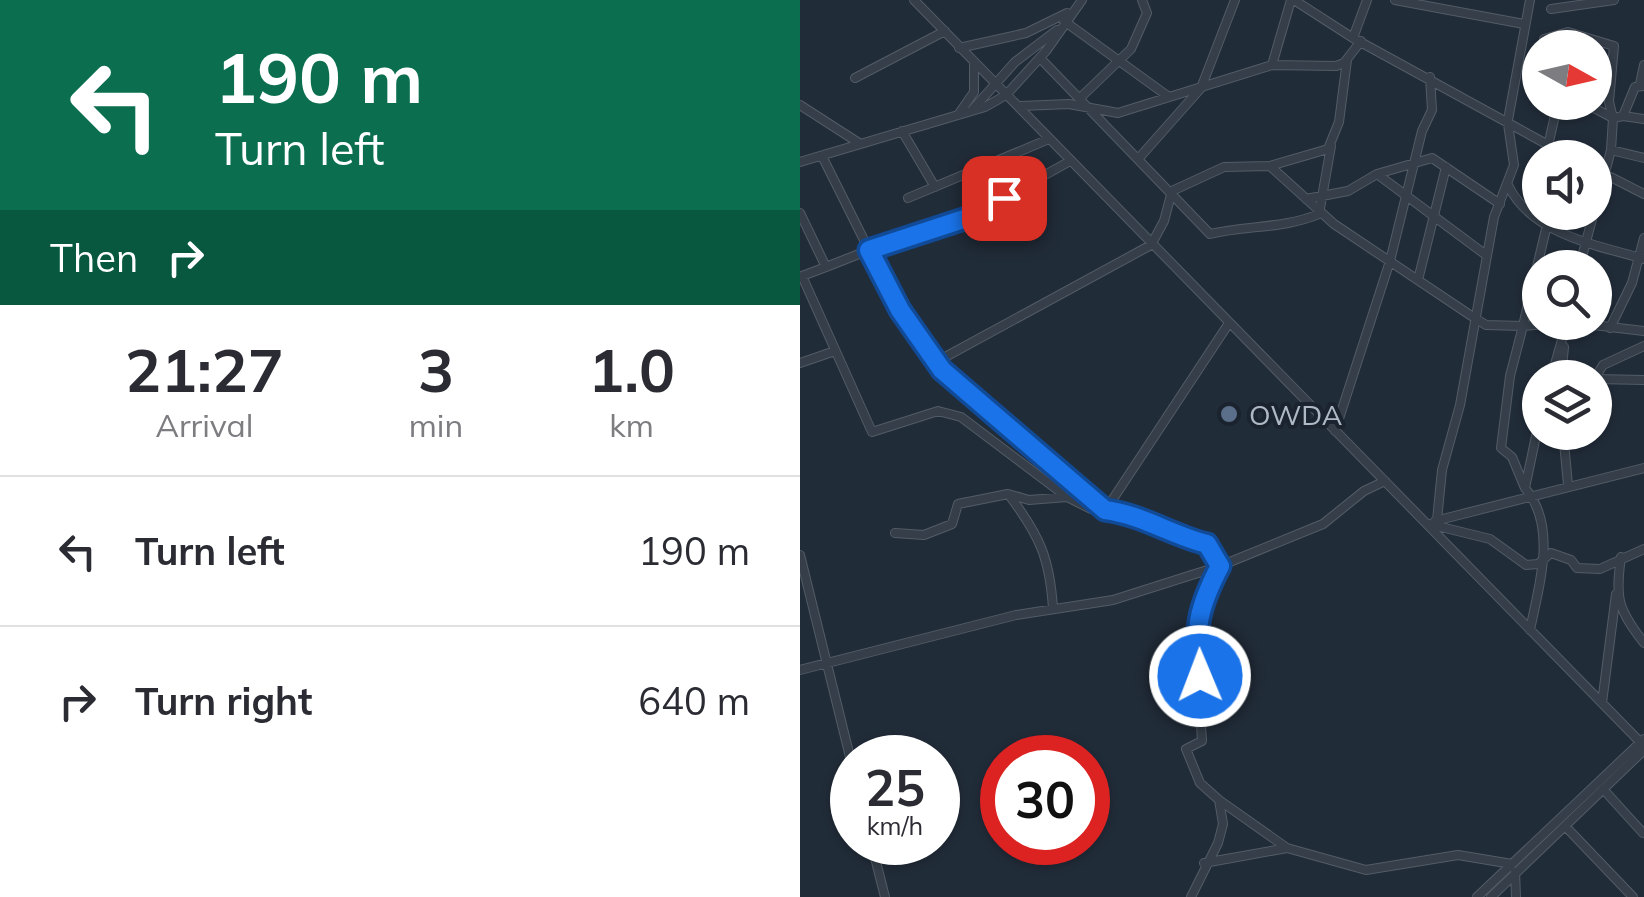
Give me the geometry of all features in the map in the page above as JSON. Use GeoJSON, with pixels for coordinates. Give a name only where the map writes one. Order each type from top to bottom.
{"type":"FeatureCollection","features":[{"type":"Feature","properties":{"kind":"street"},"geometry":{"type":"LineString","coordinates":[[800,162],[972,111],[1006,95],[1040,58],[1082,0]]}},
{"type":"Feature","properties":{"kind":"street"},"geometry":{"type":"LineString","coordinates":[[1080,98],[1131,49],[1147,13],[1142,0]]}},
{"type":"Feature","properties":{"kind":"street"},"geometry":{"type":"LineString","coordinates":[[1139,158],[1200,88],[1235,0]]}},
{"type":"Feature","properties":{"kind":"street"},"geometry":{"type":"LineString","coordinates":[[1272,64],[1292,0],[1538,140]]}},
{"type":"Feature","properties":{"kind":"street"},"geometry":{"type":"LineString","coordinates":[[1320,210],[1346,60],[1357,40],[1367,0]]}},
{"type":"Feature","properties":{"kind":"street"},"geometry":{"type":"LineString","coordinates":[[1395,0],[1524,24]]}},
{"type":"Feature","properties":{"kind":"street"},"geometry":{"type":"LineString","coordinates":[[1437,520],[1442,470],[1476,319],[1486,255],[1514,165],[1508,122],[1530,0]]}},
{"type":"Feature","properties":{"kind":"street"},"geometry":{"type":"LineString","coordinates":[[1551,8],[1614,0]]}},
{"type":"Feature","properties":{"kind":"street"},"geometry":{"type":"LineString","coordinates":[[918,1],[1150,245],[1643,744]]}},
{"type":"Feature","properties":{"kind":"street"},"geometry":{"type":"LineString","coordinates":[[959,48],[1026,33],[1071,11]]}},
{"type":"Feature","properties":{"kind":"street"},"geometry":{"type":"LineString","coordinates":[[1063,24],[1169,97]]}},
{"type":"Feature","properties":{"kind":"street"},"geometry":{"type":"LineString","coordinates":[[972,111],[1034,45],[1063,24]]}},
{"type":"Feature","properties":{"kind":"street"},"geometry":{"type":"LineString","coordinates":[[855,78],[945,32]]}},
{"type":"Feature","properties":{"kind":"street"},"geometry":{"type":"LineString","coordinates":[[1040,58],[1210,234],[1246,225],[1283,228],[1320,210]]}},
{"type":"Feature","properties":{"kind":"street"},"geometry":{"type":"LineString","coordinates":[[1020,106],[1088,106],[1118,113],[1272,64],[1336,66],[1346,60]]}},
{"type":"Feature","properties":{"kind":"street"},"geometry":{"type":"LineString","coordinates":[[956,116],[974,92],[972,61]]}},
{"type":"Feature","properties":{"kind":"street"},"geometry":{"type":"LineString","coordinates":[[1623,116],[1642,85],[1644,65]]}},
{"type":"Feature","properties":{"kind":"street"},"geometry":{"type":"LineString","coordinates":[[1335,431],[1390,262],[1412,164],[1432,110],[1430,77]]}},
{"type":"Feature","properties":{"kind":"street"},"geometry":{"type":"LineString","coordinates":[[800,105],[860,144]]}},
{"type":"Feature","properties":{"kind":"street"},"geometry":{"type":"LineString","coordinates":[[1612,118],[1644,119]]}},
{"type":"Feature","properties":{"kind":"street"},"geometry":{"type":"LineString","coordinates":[[902,131],[935,188]]}},
{"type":"Feature","properties":{"kind":"street"},"geometry":{"type":"LineString","coordinates":[[908,198],[1049,139]]}},
{"type":"Feature","properties":{"kind":"street"},"geometry":{"type":"LineString","coordinates":[[936,362],[1150,245],[1172,191],[1224,167],[1270,166],[1332,146]]}},
{"type":"Feature","properties":{"kind":"street"},"geometry":{"type":"LineString","coordinates":[[1612,150],[1644,158]]}},
{"type":"Feature","properties":{"kind":"street"},"geometry":{"type":"LineString","coordinates":[[822,156],[900,310],[936,362],[1105,510]]}},
{"type":"Feature","properties":{"kind":"street"},"geometry":{"type":"LineString","coordinates":[[1306,198],[1348,191],[1377,174],[1432,158],[1500,204]]}},
{"type":"Feature","properties":{"kind":"street"},"geometry":{"type":"LineString","coordinates":[[1070,161],[970,217],[802,276],[803,287],[872,432],[938,410],[961,417],[1067,497],[1105,510],[1137,514],[1177,536],[1207,544],[1220,566]]}},
{"type":"Feature","properties":{"kind":"street"},"geometry":{"type":"LineString","coordinates":[[1270,166],[1320,210],[1390,262],[1476,319],[1486,325],[1522,326]]}},
{"type":"Feature","properties":{"kind":"street"},"geometry":{"type":"LineString","coordinates":[[1418,280],[1446,167]]}},
{"type":"Feature","properties":{"kind":"street"},"geometry":{"type":"LineString","coordinates":[[1377,174],[1486,255]]}},
{"type":"Feature","properties":{"kind":"street"},"geometry":{"type":"LineString","coordinates":[[1612,177],[1644,194]]}},
{"type":"Feature","properties":{"kind":"street"},"geometry":{"type":"LineString","coordinates":[[1508,185],[1522,208]]}},
{"type":"Feature","properties":{"kind":"street"},"geometry":{"type":"LineString","coordinates":[[800,212],[826,267]]}},
{"type":"Feature","properties":{"kind":"street"},"geometry":{"type":"LineString","coordinates":[[1557,230],[1642,258]]}},
{"type":"Feature","properties":{"kind":"street"},"geometry":{"type":"LineString","coordinates":[[1584,250],[1589,230]]}},
{"type":"Feature","properties":{"kind":"street"},"geometry":{"type":"LineString","coordinates":[[1612,324],[1642,258],[1644,238]]}},
{"type":"Feature","properties":{"kind":"street"},"geometry":{"type":"LineString","coordinates":[[1556,360],[1567,322],[1562,360]]}},
{"type":"Feature","properties":{"kind":"street"},"geometry":{"type":"LineString","coordinates":[[1105,510],[1229,323]]}},
{"type":"Feature","properties":{"kind":"street"},"geometry":{"type":"LineString","coordinates":[[1612,328],[1644,331]]}},
{"type":"Feature","properties":{"kind":"street"},"geometry":{"type":"LineString","coordinates":[[1522,330],[1510,376],[1500,448],[1512,457],[1517,478],[1533,498],[1542,529],[1544,558],[1530,630]]}},
{"type":"Feature","properties":{"kind":"street"},"geometry":{"type":"LineString","coordinates":[[1612,361],[1644,346]]}},
{"type":"Feature","properties":{"kind":"street"},"geometry":{"type":"LineString","coordinates":[[800,364],[835,351]]}},
{"type":"Feature","properties":{"kind":"street"},"geometry":{"type":"LineString","coordinates":[[1612,379],[1644,380]]}},
{"type":"Feature","properties":{"kind":"street"},"geometry":{"type":"LineString","coordinates":[[1525,488],[1533,450]]}},
{"type":"Feature","properties":{"kind":"street"},"geometry":{"type":"LineString","coordinates":[[1565,450],[1568,485]]}},
{"type":"Feature","properties":{"kind":"street"},"geometry":{"type":"LineString","coordinates":[[1426,523],[1644,468]]}},
{"type":"Feature","properties":{"kind":"street"},"geometry":{"type":"LineString","coordinates":[[800,670],[1053,609],[1113,600],[1220,566],[1323,524],[1364,491],[1385,481]]}},
{"type":"Feature","properties":{"kind":"street"},"geometry":{"type":"LineString","coordinates":[[895,534],[924,535],[952,524],[958,504],[1008,494],[1029,500],[1067,497]]}},
{"type":"Feature","properties":{"kind":"street"},"geometry":{"type":"LineString","coordinates":[[1008,494],[1032,525],[1050,564],[1053,609]]}},
{"type":"Feature","properties":{"kind":"street"},"geometry":{"type":"LineString","coordinates":[[1426,523],[1490,539],[1526,566],[1562,555],[1584,570],[1600,568],[1644,549]]}},
{"type":"Feature","properties":{"kind":"street"},"geometry":{"type":"LineString","coordinates":[[800,555],[846,735]]}},
{"type":"Feature","properties":{"kind":"street"},"geometry":{"type":"LineString","coordinates":[[1602,703],[1622,557]]}},
{"type":"Feature","properties":{"kind":"street"},"geometry":{"type":"LineString","coordinates":[[1220,566],[1202,596],[1196,645],[1202,741],[1186,749],[1200,784],[1287,848],[1366,870],[1458,855],[1512,864]]}},
{"type":"Feature","properties":{"kind":"street"},"geometry":{"type":"LineString","coordinates":[[1616,594],[1624,617],[1644,643]]}},
{"type":"Feature","properties":{"kind":"street"},"geometry":{"type":"LineString","coordinates":[[1491,897],[1603,790],[1643,744]]}},
{"type":"Feature","properties":{"kind":"street"},"geometry":{"type":"LineString","coordinates":[[1478,897],[1643,744]]}},
{"type":"Feature","properties":{"kind":"street"},"geometry":{"type":"LineString","coordinates":[[1603,790],[1644,833]]}},
{"type":"Feature","properties":{"kind":"street"},"geometry":{"type":"LineString","coordinates":[[1191,897],[1204,863],[1218,843],[1223,824],[1219,800]]}},
{"type":"Feature","properties":{"kind":"street"},"geometry":{"type":"LineString","coordinates":[[1565,826],[1633,897]]}},
{"type":"Feature","properties":{"kind":"street"},"geometry":{"type":"LineString","coordinates":[[1204,863],[1287,848]]}},
{"type":"Feature","properties":{"kind":"street"},"geometry":{"type":"LineString","coordinates":[[1512,864],[1516,897]]}},
{"type":"Feature","properties":{"kind":"street"},"geometry":{"type":"LineString","coordinates":[[877,865],[885,897]]}},
{"type":"Feature","properties":{"kind":"place","name":"OWDA"},"geometry":{"type":"Point","coordinates":[1229,414]}},
{"type":"Feature","properties":{"kind":"route"},"geometry":{"type":"LineString","coordinates":[[1004,198],[970,217],[869,250],[900,310],[942,370],[1105,510],[1137,514],[1177,536],[1207,544],[1220,566],[1202,596],[1196,645],[1200,676]]}}]}
